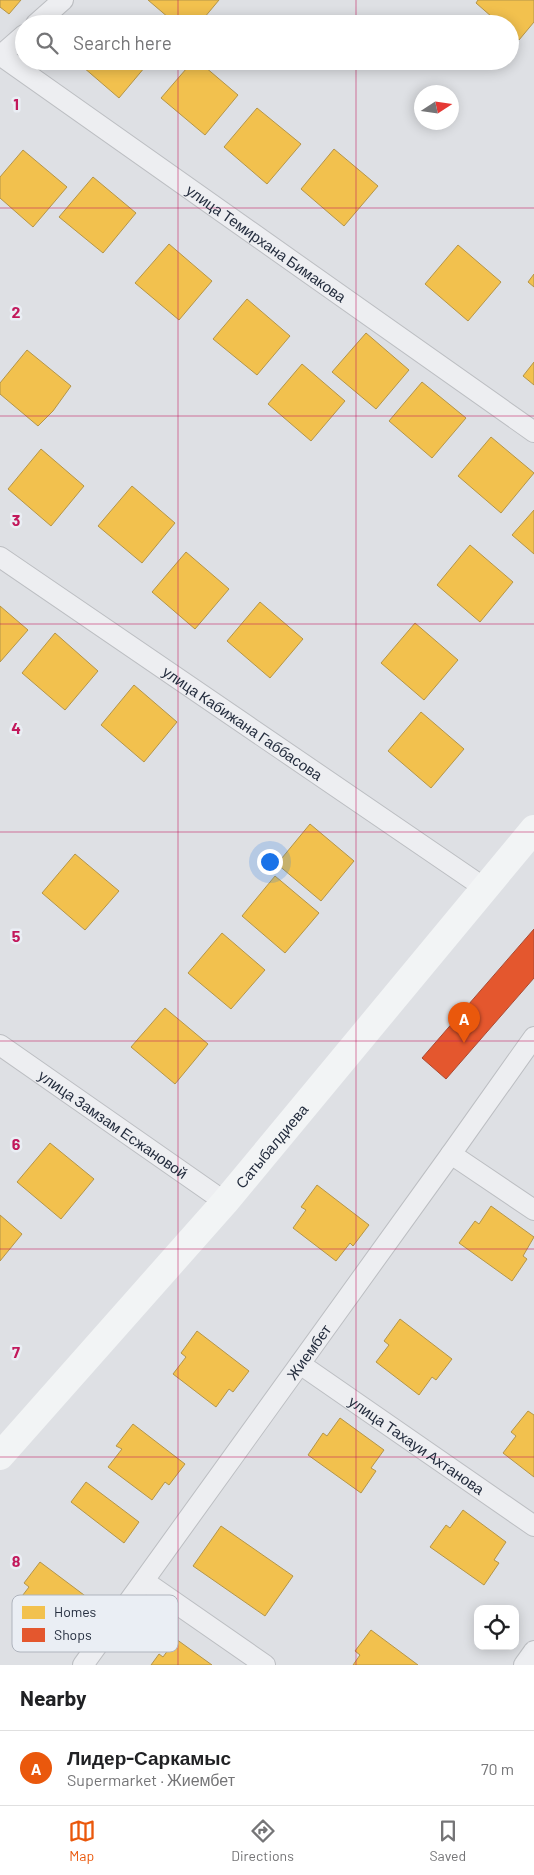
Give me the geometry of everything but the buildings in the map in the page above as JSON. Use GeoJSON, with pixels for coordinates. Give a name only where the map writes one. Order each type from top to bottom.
{"type":"FeatureCollection","features":[{"type":"Feature","properties":{"kind":"street"},"geometry":{"type":"LineString","coordinates":[[46,15],[63,0]]}},
{"type":"Feature","properties":{"kind":"street"},"geometry":{"type":"LineString","coordinates":[[0,56],[15,43]]}},
{"type":"Feature","properties":{"kind":"street","name":"улица Темирхана Бимакова"},"geometry":{"type":"LineString","coordinates":[[0,56],[15,67]]}},
{"type":"Feature","properties":{"kind":"street","name":"улица Темирхана Бимакова"},"geometry":{"type":"LineString","coordinates":[[20,70],[534,432]]}},
{"type":"Feature","properties":{"kind":"street","name":"улица Кабижана Габбасова"},"geometry":{"type":"LineString","coordinates":[[0,557],[486,889]]}},
{"type":"Feature","properties":{"kind":"street","name":"Сатыбалдиева"},"geometry":{"type":"LineString","coordinates":[[0,1456],[225,1202],[534,829]]}},
{"type":"Feature","properties":{"kind":"street","name":"Жиембет"},"geometry":{"type":"LineString","coordinates":[[134,1595],[452,1154],[534,1037]]}},
{"type":"Feature","properties":{"kind":"street","name":"улица Замзам Есжановой"},"geometry":{"type":"LineString","coordinates":[[0,1045],[225,1202]]}},
{"type":"Feature","properties":{"kind":"street"},"geometry":{"type":"LineString","coordinates":[[452,1154],[534,1210]]}},
{"type":"Feature","properties":{"kind":"street","name":"улица Тахауи Ахтанова"},"geometry":{"type":"LineString","coordinates":[[300,1364],[534,1526]]}},
{"type":"Feature","properties":{"kind":"street"},"geometry":{"type":"LineString","coordinates":[[144,1581],[164,1595]]}},
{"type":"Feature","properties":{"kind":"street"},"geometry":{"type":"LineString","coordinates":[[178,1605],[265,1665]]}},
{"type":"Feature","properties":{"kind":"street"},"geometry":{"type":"LineString","coordinates":[[524,1665],[534,1651]]}},
{"type":"Feature","properties":{"kind":"street","name":"Жиембет"},"geometry":{"type":"LineString","coordinates":[[83,1665],[92,1652]]}},
{"type":"Feature","properties":{"kind":"place","name":"Лидер-Саркамыс"},"geometry":{"type":"Point","coordinates":[464,1043]}}]}
